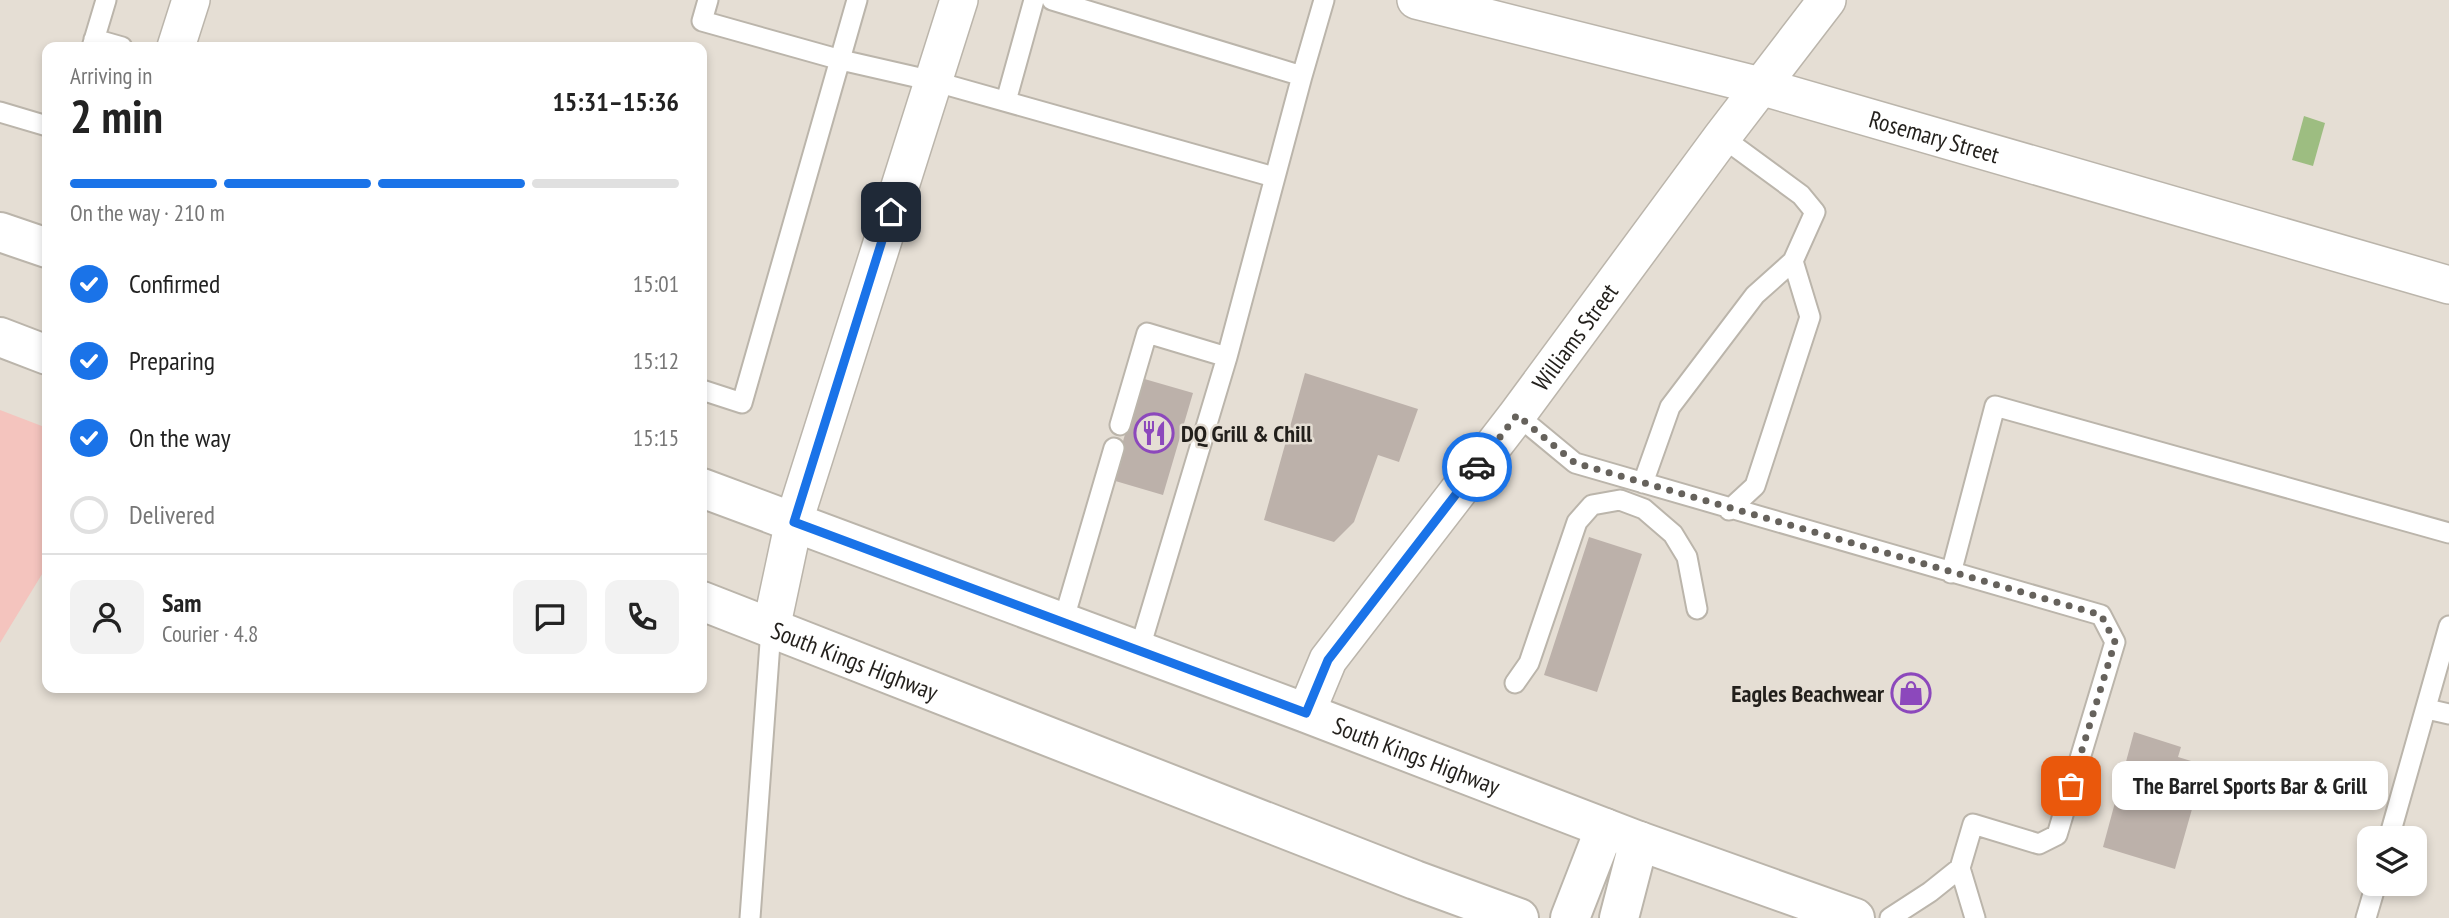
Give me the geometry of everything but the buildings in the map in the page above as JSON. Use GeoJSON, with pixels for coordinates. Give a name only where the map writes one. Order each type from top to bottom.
{"type":"FeatureCollection","features":[{"type":"Feature","properties":{"kind":"main road"},"geometry":{"type":"LineString","coordinates":[[0,232],[42,246]]}},
{"type":"Feature","properties":{"kind":"main road"},"geometry":{"type":"LineString","coordinates":[[0,337],[42,353]]}},
{"type":"Feature","properties":{"kind":"main road","name":"South Kings Highway"},"geometry":{"type":"LineString","coordinates":[[707,490],[1306,713],[1622,835],[1855,918]]}},
{"type":"Feature","properties":{"kind":"main road","name":"South Kings Highway"},"geometry":{"type":"LineString","coordinates":[[707,603],[1415,880],[1519,918]]}},
{"type":"Feature","properties":{"kind":"main road"},"geometry":{"type":"LineString","coordinates":[[1570,918],[1622,835]]}},
{"type":"Feature","properties":{"kind":"main road"},"geometry":{"type":"LineString","coordinates":[[1619,918],[1622,835]]}},
{"type":"Feature","properties":{"kind":"street"},"geometry":{"type":"LineString","coordinates":[[178,42],[191,0]]}},
{"type":"Feature","properties":{"kind":"street"},"geometry":{"type":"LineString","coordinates":[[771,629],[794,522],[959,0]]}},
{"type":"Feature","properties":{"kind":"street","name":"Rosemary Street"},"geometry":{"type":"LineString","coordinates":[[1416,0],[1760,86],[2449,285]]}},
{"type":"Feature","properties":{"kind":"street","name":"Williams Street"},"geometry":{"type":"LineString","coordinates":[[1306,713],[1328,660],[1517,415],[1760,86],[1827,0]]}},
{"type":"Feature","properties":{"kind":"lane"},"geometry":{"type":"LineString","coordinates":[[93,42],[106,0]]}},
{"type":"Feature","properties":{"kind":"lane"},"geometry":{"type":"LineString","coordinates":[[708,0],[702,21],[841,60],[933,81],[1274,177]]}},
{"type":"Feature","properties":{"kind":"lane"},"geometry":{"type":"LineString","coordinates":[[707,392],[742,404],[857,0]]}},
{"type":"Feature","properties":{"kind":"lane"},"geometry":{"type":"LineString","coordinates":[[1006,101],[1034,0]]}},
{"type":"Feature","properties":{"kind":"lane"},"geometry":{"type":"LineString","coordinates":[[1052,0],[1303,76]]}},
{"type":"Feature","properties":{"kind":"lane"},"geometry":{"type":"LineString","coordinates":[[1139,651],[1227,357],[1324,0]]}},
{"type":"Feature","properties":{"kind":"lane"},"geometry":{"type":"LineString","coordinates":[[0,112],[42,125]]}},
{"type":"Feature","properties":{"kind":"lane"},"geometry":{"type":"LineString","coordinates":[[1643,483],[1670,407],[1755,295],[1793,261],[1815,212],[1801,195],[1722,137]]}},
{"type":"Feature","properties":{"kind":"lane"},"geometry":{"type":"LineString","coordinates":[[1729,510],[1755,486],[1810,317],[1793,261]]}},
{"type":"Feature","properties":{"kind":"lane"},"geometry":{"type":"LineString","coordinates":[[1120,425],[1147,333],[1227,357]]}},
{"type":"Feature","properties":{"kind":"lane"},"geometry":{"type":"LineString","coordinates":[[1951,573],[1995,406],[2449,533]]}},
{"type":"Feature","properties":{"kind":"lane"},"geometry":{"type":"LineString","coordinates":[[1517,415],[1575,463],[1729,510],[2101,615],[2115,642],[2057,835],[2039,844],[1973,824],[1960,868],[1975,918]]}},
{"type":"Feature","properties":{"kind":"lane"},"geometry":{"type":"LineString","coordinates":[[1063,622],[1114,448]]}},
{"type":"Feature","properties":{"kind":"lane"},"geometry":{"type":"LineString","coordinates":[[1515,683],[1529,663],[1577,522],[1592,505],[1620,500],[1644,509],[1672,534],[1688,557],[1697,609]]}},
{"type":"Feature","properties":{"kind":"lane"},"geometry":{"type":"LineString","coordinates":[[2393,826],[2449,626]]}},
{"type":"Feature","properties":{"kind":"lane"},"geometry":{"type":"LineString","coordinates":[[751,918],[771,629]]}},
{"type":"Feature","properties":{"kind":"lane"},"geometry":{"type":"LineString","coordinates":[[2427,709],[2449,714]]}},
{"type":"Feature","properties":{"kind":"lane"},"geometry":{"type":"LineString","coordinates":[[1889,918],[1930,892],[1960,868]]}},
{"type":"Feature","properties":{"kind":"lane"},"geometry":{"type":"LineString","coordinates":[[2366,918],[2372,896]]}},
{"type":"Feature","properties":{"kind":"shaded area"},"geometry":{"type":"Polygon","coordinates":[[[2304,116],[2325,123],[2313,166],[2292,160],[2304,116]]]}},
{"type":"Feature","properties":{"kind":"shaded area"},"geometry":{"type":"Polygon","coordinates":[[[0,410],[42,426],[42,574],[0,643],[0,410]]]}},
{"type":"Feature","properties":{"kind":"way so far"},"geometry":{"type":"LineString","coordinates":[[1477,467],[1517,415],[1575,463],[1729,510],[2101,615],[2115,642],[2071,786]]}},
{"type":"Feature","properties":{"kind":"place","name":"DQ Grill & Chill"},"geometry":{"type":"Point","coordinates":[1154,433]}},
{"type":"Feature","properties":{"kind":"place","name":"Eagles Beachwear"},"geometry":{"type":"Point","coordinates":[1911,693]}},
{"type":"Feature","properties":{"kind":"place","name":"The Barrel Sports Bar & Grill"},"geometry":{"type":"Point","coordinates":[2071,786]}},
{"type":"Feature","properties":{"kind":"route"},"geometry":{"type":"LineString","coordinates":[[891,212],[794,522],[1306,713],[1328,660],[1477,467]]}}]}
